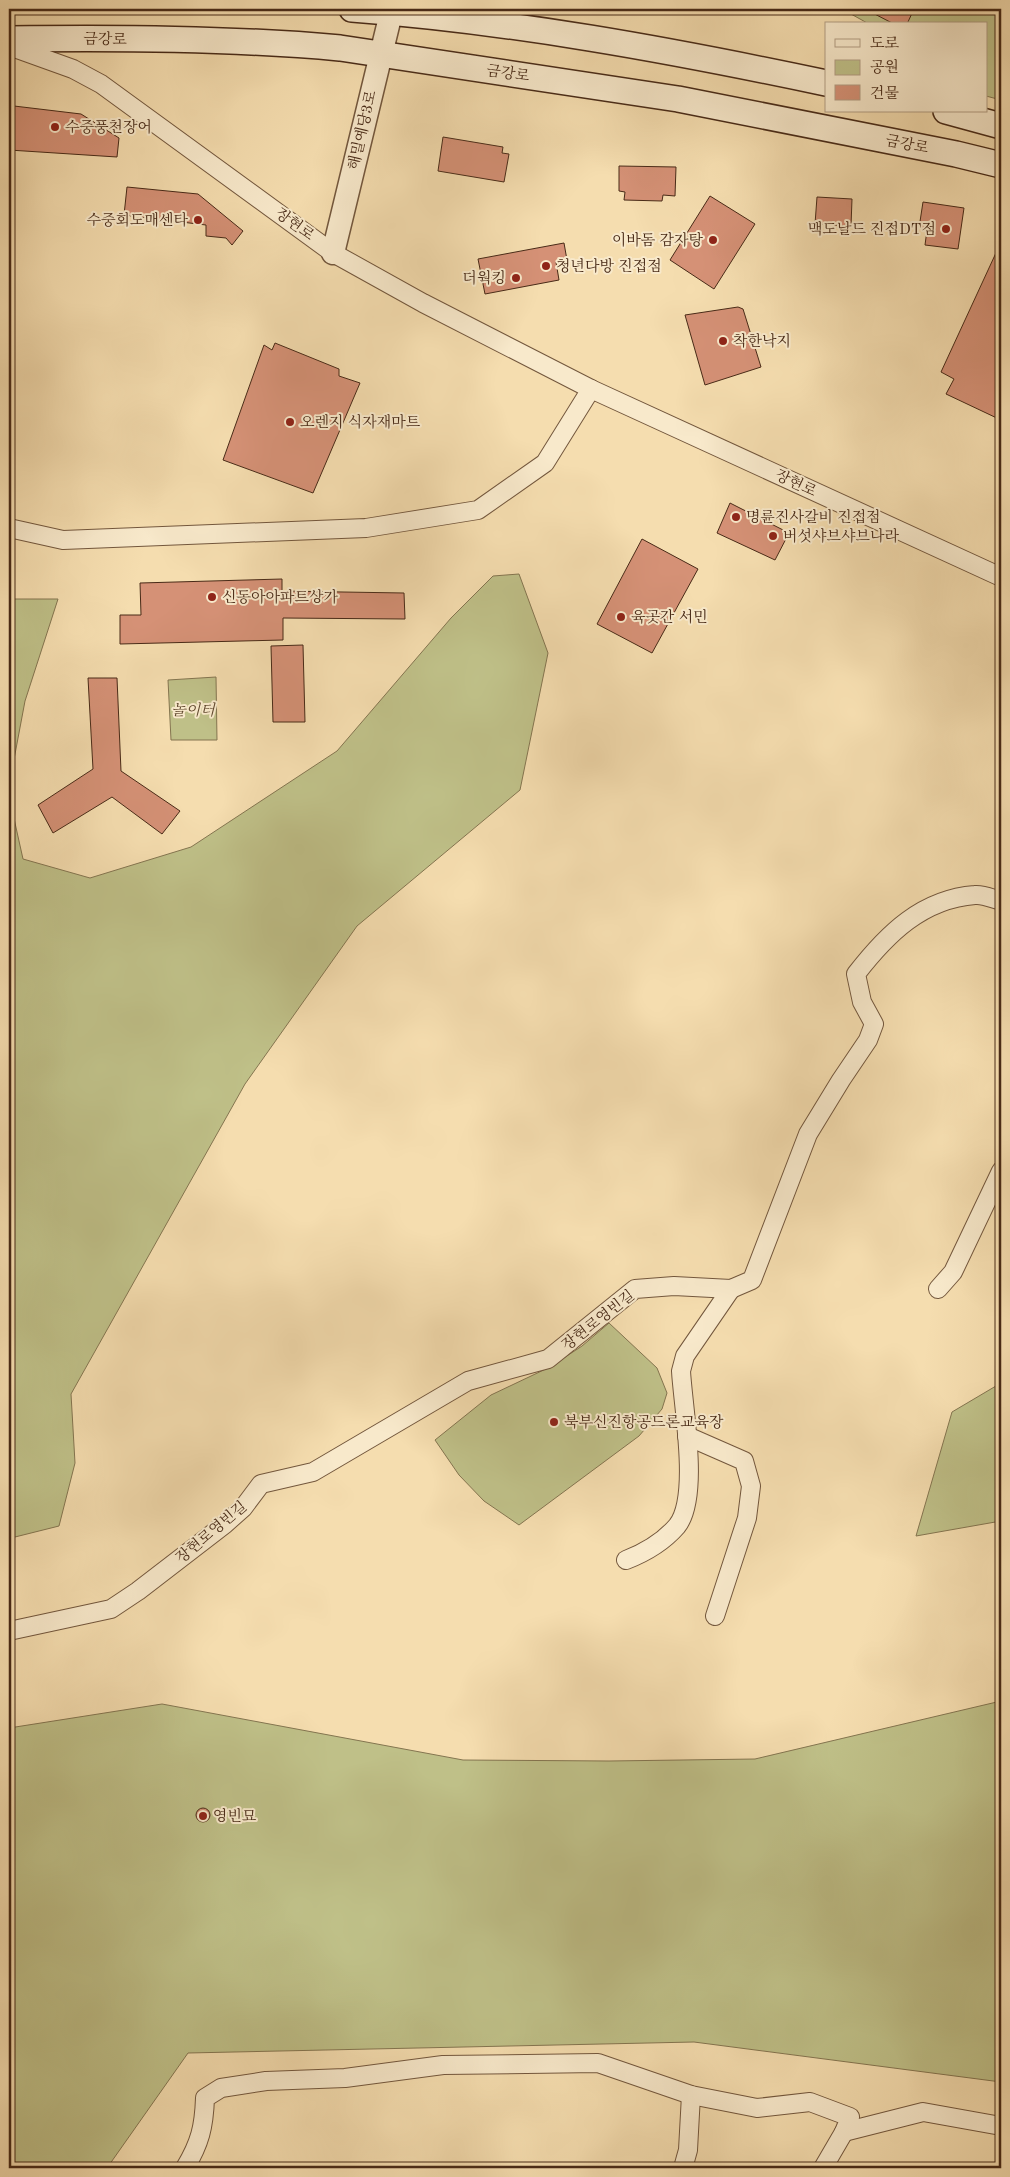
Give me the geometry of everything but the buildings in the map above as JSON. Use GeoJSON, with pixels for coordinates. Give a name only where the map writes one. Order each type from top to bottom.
{"type":"FeatureCollection","features":[{"type":"Feature","properties":{"kind":"main road"},"geometry":{"type":"LineString","coordinates":[[352,9],[391,10],[674,51],[825,83]]}},
{"type":"Feature","properties":{"kind":"main road","name":"금강로"},"geometry":{"type":"LineString","coordinates":[[9,39],[110,38],[285,43],[340,48],[678,99],[998,165]]}},
{"type":"Feature","properties":{"kind":"main road"},"geometry":{"type":"LineString","coordinates":[[950,112],[1001,126]]}},
{"type":"Feature","properties":{"kind":"street","name":"해밀예당3로"},"geometry":{"type":"LineString","coordinates":[[333,252],[391,10]]}},
{"type":"Feature","properties":{"kind":"street","name":"장현로"},"geometry":{"type":"LineString","coordinates":[[9,46],[72,69],[101,84],[333,252],[423,304],[591,389],[1001,577]]}},
{"type":"Feature","properties":{"kind":"street"},"geometry":{"type":"LineString","coordinates":[[9,528],[56,540],[366,528],[478,510],[545,463],[591,389]]}},
{"type":"Feature","properties":{"kind":"street","name":"장현로영빈길"},"geometry":{"type":"LineString","coordinates":[[9,1631],[111,1609],[138,1591],[225,1524],[244,1508],[261,1484],[312,1472],[468,1381],[548,1359],[635,1289],[674,1286],[731,1289],[752,1280],[808,1134],[840,1080],[868,1040],[874,1024],[862,1002],[856,974],[873,952],[914,914],[945,901],[976,895],[1001,901]]}},
{"type":"Feature","properties":{"kind":"street"},"geometry":{"type":"LineString","coordinates":[[938,1289],[952,1272],[1001,1171]]}},
{"type":"Feature","properties":{"kind":"street"},"geometry":{"type":"LineString","coordinates":[[626,1560],[643,1553],[677,1526],[686,1509],[689,1480],[681,1372],[685,1356],[731,1289]]}},
{"type":"Feature","properties":{"kind":"street"},"geometry":{"type":"LineString","coordinates":[[687,1436],[744,1461],[752,1486],[747,1518],[715,1616]]}},
{"type":"Feature","properties":{"kind":"street"},"geometry":{"type":"LineString","coordinates":[[185,2168],[198,2147],[204,2124],[205,2098],[221,2088],[257,2083],[345,2078],[442,2065],[598,2063],[690,2096],[757,2108],[810,2102],[850,2117],[844,2132],[823,2168]]}},
{"type":"Feature","properties":{"kind":"street"},"geometry":{"type":"LineString","coordinates":[[683,2168],[688,2150],[690,2096]]}},
{"type":"Feature","properties":{"kind":"street"},"geometry":{"type":"LineString","coordinates":[[844,2132],[923,2112],[1001,2126]]}},
{"type":"Feature","properties":{"kind":"green space"},"geometry":{"type":"Polygon","coordinates":[[[842,9],[1001,9],[1001,100],[988,97],[988,22],[865,22],[842,9]]]}},
{"type":"Feature","properties":{"kind":"green space"},"geometry":{"type":"Polygon","coordinates":[[[519,574],[548,653],[520,790],[357,926],[245,1084],[71,1394],[75,1463],[59,1526],[15,1537],[9,1535],[9,796],[23,859],[90,878],[191,847],[337,751],[451,618],[493,576],[519,574]]]}},
{"type":"Feature","properties":{"kind":"green space"},"geometry":{"type":"Polygon","coordinates":[[[9,599],[58,599],[25,701],[9,786],[9,599]]]}},
{"type":"Feature","properties":{"kind":"green space","name":"놀이터"},"geometry":{"type":"Polygon","coordinates":[[[216,677],[217,740],[171,740],[168,680],[216,677]]]}},
{"type":"Feature","properties":{"kind":"green space","name":"북부신진항공드론교육장"},"geometry":{"type":"Polygon","coordinates":[[[609,1323],[657,1368],[667,1393],[662,1409],[639,1436],[519,1525],[484,1501],[459,1475],[435,1440],[491,1395],[550,1367],[582,1346],[609,1323]]]}},
{"type":"Feature","properties":{"kind":"green space"},"geometry":{"type":"Polygon","coordinates":[[[1001,1383],[1001,1521],[916,1536],[952,1412],[1001,1383]]]}},
{"type":"Feature","properties":{"kind":"green space"},"geometry":{"type":"Polygon","coordinates":[[[1001,1701],[1001,2082],[694,2042],[188,2053],[107,2168],[9,2168],[9,1728],[162,1704],[463,1760],[755,1759],[1001,1701]]]}},
{"type":"Feature","properties":{"kind":"place","name":"수중풍천장어"},"geometry":{"type":"Point","coordinates":[55,127]}},
{"type":"Feature","properties":{"kind":"place","name":"수중회도매센타"},"geometry":{"type":"Point","coordinates":[198,220]}},
{"type":"Feature","properties":{"kind":"place","name":"맥도날드 진접DT점"},"geometry":{"type":"Point","coordinates":[946,229]}},
{"type":"Feature","properties":{"kind":"place","name":"이바돔 감자탕"},"geometry":{"type":"Point","coordinates":[713,240]}},
{"type":"Feature","properties":{"kind":"place","name":"청년다방 진접점"},"geometry":{"type":"Point","coordinates":[546,266]}},
{"type":"Feature","properties":{"kind":"place","name":"더웍킹"},"geometry":{"type":"Point","coordinates":[516,278]}},
{"type":"Feature","properties":{"kind":"place","name":"착한낙지"},"geometry":{"type":"Point","coordinates":[723,341]}},
{"type":"Feature","properties":{"kind":"place","name":"오렌지 식자재마트"},"geometry":{"type":"Point","coordinates":[290,422]}},
{"type":"Feature","properties":{"kind":"place","name":"명륜진사갈비 진접점"},"geometry":{"type":"Point","coordinates":[736,517]}},
{"type":"Feature","properties":{"kind":"place","name":"버섯샤브샤브나라"},"geometry":{"type":"Point","coordinates":[773,536]}},
{"type":"Feature","properties":{"kind":"place","name":"신동아아파트상가"},"geometry":{"type":"Point","coordinates":[212,597]}},
{"type":"Feature","properties":{"kind":"place","name":"육곳간 서민"},"geometry":{"type":"Point","coordinates":[621,617]}},
{"type":"Feature","properties":{"kind":"place","name":"북부신진항공드론교육장"},"geometry":{"type":"Point","coordinates":[554,1422]}},
{"type":"Feature","properties":{"kind":"place","name":"영빈묘"},"geometry":{"type":"Point","coordinates":[203,1816]}}]}
